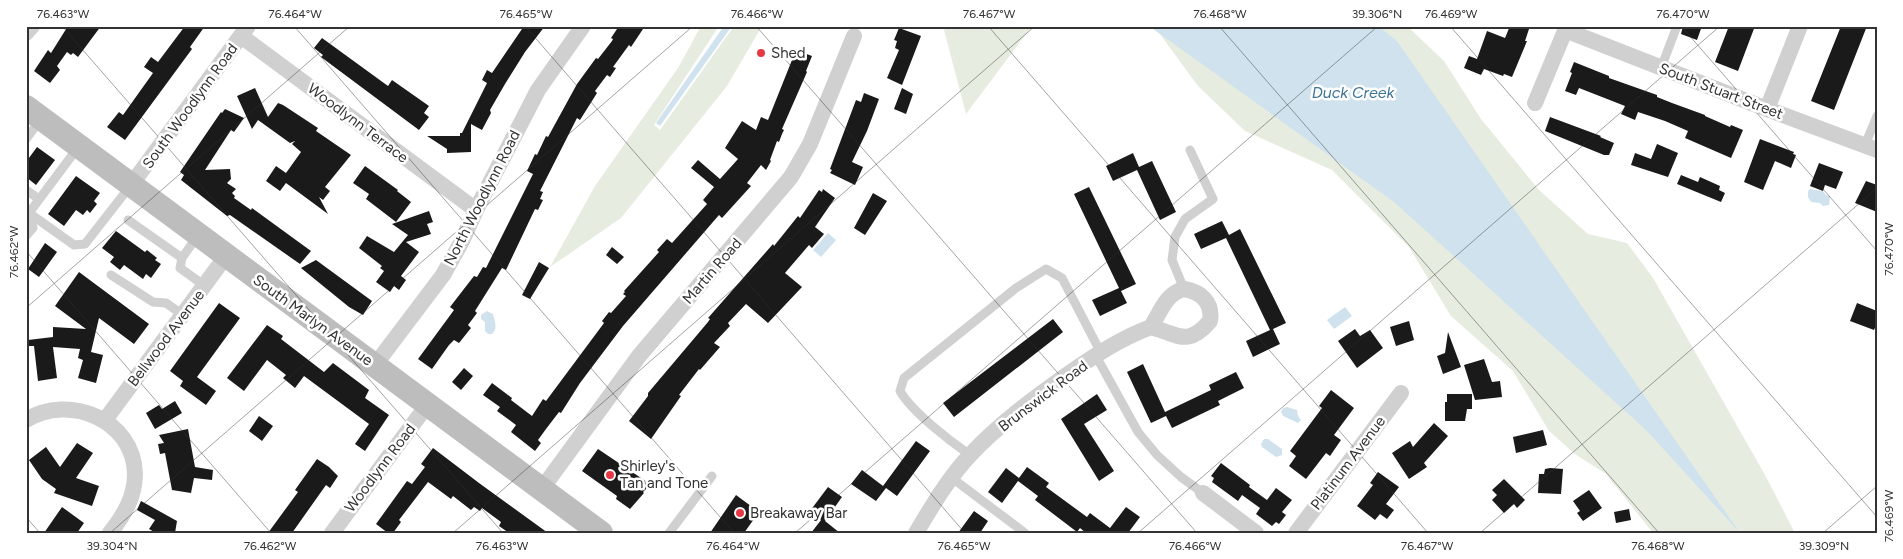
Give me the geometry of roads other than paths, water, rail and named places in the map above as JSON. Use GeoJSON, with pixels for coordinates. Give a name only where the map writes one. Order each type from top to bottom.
{"type":"FeatureCollection","features":[{"type":"Feature","properties":{"kind":"street"},"geometry":{"type":"LineString","coordinates":[[26,34],[32,26]]}},
{"type":"Feature","properties":{"kind":"street","name":"North Woodlynn Road"},"geometry":{"type":"LineString","coordinates":[[375,365],[443,275],[538,90],[583,26]]}},
{"type":"Feature","properties":{"kind":"street"},"geometry":{"type":"LineString","coordinates":[[1767,109],[1800,26]]}},
{"type":"Feature","properties":{"kind":"street"},"geometry":{"type":"LineString","coordinates":[[1535,103],[1566,28]]}},
{"type":"Feature","properties":{"kind":"street","name":"South Stuart Street"},"geometry":{"type":"LineString","coordinates":[[1566,28],[1661,68],[1871,148]]}},
{"type":"Feature","properties":{"kind":"street","name":"Woodlynn Terrace"},"geometry":{"type":"LineString","coordinates":[[244,31],[476,210]]}},
{"type":"Feature","properties":{"kind":"street","name":"South Woodlynn Road"},"geometry":{"type":"LineString","coordinates":[[132,185],[244,31]]}},
{"type":"Feature","properties":{"kind":"street","name":"Martin Road"},"geometry":{"type":"LineString","coordinates":[[542,490],[639,356],[791,177],[810,144],[854,36]]}},
{"type":"Feature","properties":{"kind":"street","name":"South Marlyn Avenue"},"geometry":{"type":"LineString","coordinates":[[34,113],[428,404],[542,490],[587,529]]}},
{"type":"Feature","properties":{"kind":"street","name":"Bellwood Avenue"},"geometry":{"type":"LineString","coordinates":[[105,420],[226,256]]}},
{"type":"Feature","properties":{"kind":"street"},"geometry":{"type":"LineString","coordinates":[[1184,289],[1195,291],[1205,298],[1209,306],[1210,321],[1201,332],[1194,337],[1172,335],[1151,327],[1169,297],[1176,291],[1184,289]]}},
{"type":"Feature","properties":{"kind":"street","name":"Brunswick Road"},"geometry":{"type":"LineString","coordinates":[[916,533],[952,478],[970,455],[1019,410],[1098,354],[1151,327]]}},
{"type":"Feature","properties":{"kind":"street","name":"Platinum Avenue"},"geometry":{"type":"LineString","coordinates":[[1296,533],[1401,392]]}},
{"type":"Feature","properties":{"kind":"street","name":"Woodlynn Road"},"geometry":{"type":"LineString","coordinates":[[332,533],[428,404]]}},
{"type":"Feature","properties":{"kind":"street"},"geometry":{"type":"LineString","coordinates":[[26,420],[45,411],[60,408],[76,409],[105,420],[119,433],[133,458],[135,474],[130,503],[110,533]]}},
{"type":"Feature","properties":{"kind":"street"},"geometry":{"type":"LineString","coordinates":[[1203,493],[1256,533]]}},
{"type":"Feature","properties":{"kind":"lane"},"geometry":{"type":"LineString","coordinates":[[1661,68],[1677,26]]}},
{"type":"Feature","properties":{"kind":"lane"},"geometry":{"type":"LineString","coordinates":[[26,139],[34,113]]}},
{"type":"Feature","properties":{"kind":"lane"},"geometry":{"type":"LineString","coordinates":[[1871,148],[1877,116]]}},
{"type":"Feature","properties":{"kind":"lane"},"geometry":{"type":"LineString","coordinates":[[29,213],[79,146]]}},
{"type":"Feature","properties":{"kind":"lane"},"geometry":{"type":"LineString","coordinates":[[1184,289],[1172,260],[1175,237],[1185,219],[1213,199],[1190,150]]}},
{"type":"Feature","properties":{"kind":"lane"},"geometry":{"type":"LineString","coordinates":[[29,213],[74,245],[85,244],[132,185]]}},
{"type":"Feature","properties":{"kind":"lane"},"geometry":{"type":"LineString","coordinates":[[26,190],[39,199]]}},
{"type":"Feature","properties":{"kind":"lane"},"geometry":{"type":"LineString","coordinates":[[26,236],[33,228],[29,213]]}},
{"type":"Feature","properties":{"kind":"lane"},"geometry":{"type":"LineString","coordinates":[[128,220],[182,258]]}},
{"type":"Feature","properties":{"kind":"lane"},"geometry":{"type":"LineString","coordinates":[[198,235],[182,258],[180,268],[205,286]]}},
{"type":"Feature","properties":{"kind":"lane"},"geometry":{"type":"LineString","coordinates":[[970,455],[957,446],[906,401],[900,391],[904,378],[1016,288],[1046,269],[1062,278],[1138,432],[1157,455],[1181,477],[1203,493]]}},
{"type":"Feature","properties":{"kind":"lane"},"geometry":{"type":"LineString","coordinates":[[111,275],[153,302],[166,303],[183,315]]}},
{"type":"Feature","properties":{"kind":"lane"},"geometry":{"type":"LineString","coordinates":[[669,533],[712,476]]}},
{"type":"Feature","properties":{"kind":"lane"},"geometry":{"type":"LineString","coordinates":[[952,478],[1025,533]]}},
{"type":"Feature","properties":{"kind":"water"},"geometry":{"type":"Polygon","coordinates":[[[724,26],[732,26],[660,126],[656,123],[724,26]]]}},
{"type":"Feature","properties":{"kind":"water","name":"Duck Creek"},"geometry":{"type":"Polygon","coordinates":[[[1149,26],[1378,26],[1397,41],[1740,533],[1646,430],[1394,202],[1149,26]]]}},
{"type":"Feature","properties":{"kind":"water"},"geometry":{"type":"Polygon","coordinates":[[[1810,189],[1823,191],[1826,195],[1830,196],[1829,205],[1823,206],[1820,203],[1811,202],[1808,197],[1810,189]]]}},
{"type":"Feature","properties":{"kind":"water"},"geometry":{"type":"Polygon","coordinates":[[[828,233],[836,240],[821,257],[813,250],[828,233]]]}},
{"type":"Feature","properties":{"kind":"water"},"geometry":{"type":"Polygon","coordinates":[[[1345,307],[1352,316],[1334,329],[1327,320],[1345,307]]]}},
{"type":"Feature","properties":{"kind":"water"},"geometry":{"type":"Polygon","coordinates":[[[487,311],[493,314],[495,322],[495,329],[492,334],[488,334],[485,331],[485,322],[481,319],[481,315],[487,311]]]}},
{"type":"Feature","properties":{"kind":"water"},"geometry":{"type":"Polygon","coordinates":[[[1287,407],[1297,410],[1301,420],[1298,423],[1283,416],[1281,412],[1283,408],[1287,407]]]}},
{"type":"Feature","properties":{"kind":"water"},"geometry":{"type":"Polygon","coordinates":[[[1264,439],[1268,439],[1282,449],[1282,455],[1276,457],[1262,447],[1261,444],[1264,439]]]}},
{"type":"Feature","properties":{"kind":"place","name":"Shed"},"geometry":{"type":"Point","coordinates":[761,53]}},
{"type":"Feature","properties":{"kind":"place","name":"Shirley's Tan and Tone"},"geometry":{"type":"Point","coordinates":[610,475]}},
{"type":"Feature","properties":{"kind":"place","name":"Breakaway Bar"},"geometry":{"type":"Point","coordinates":[740,513]}}]}
